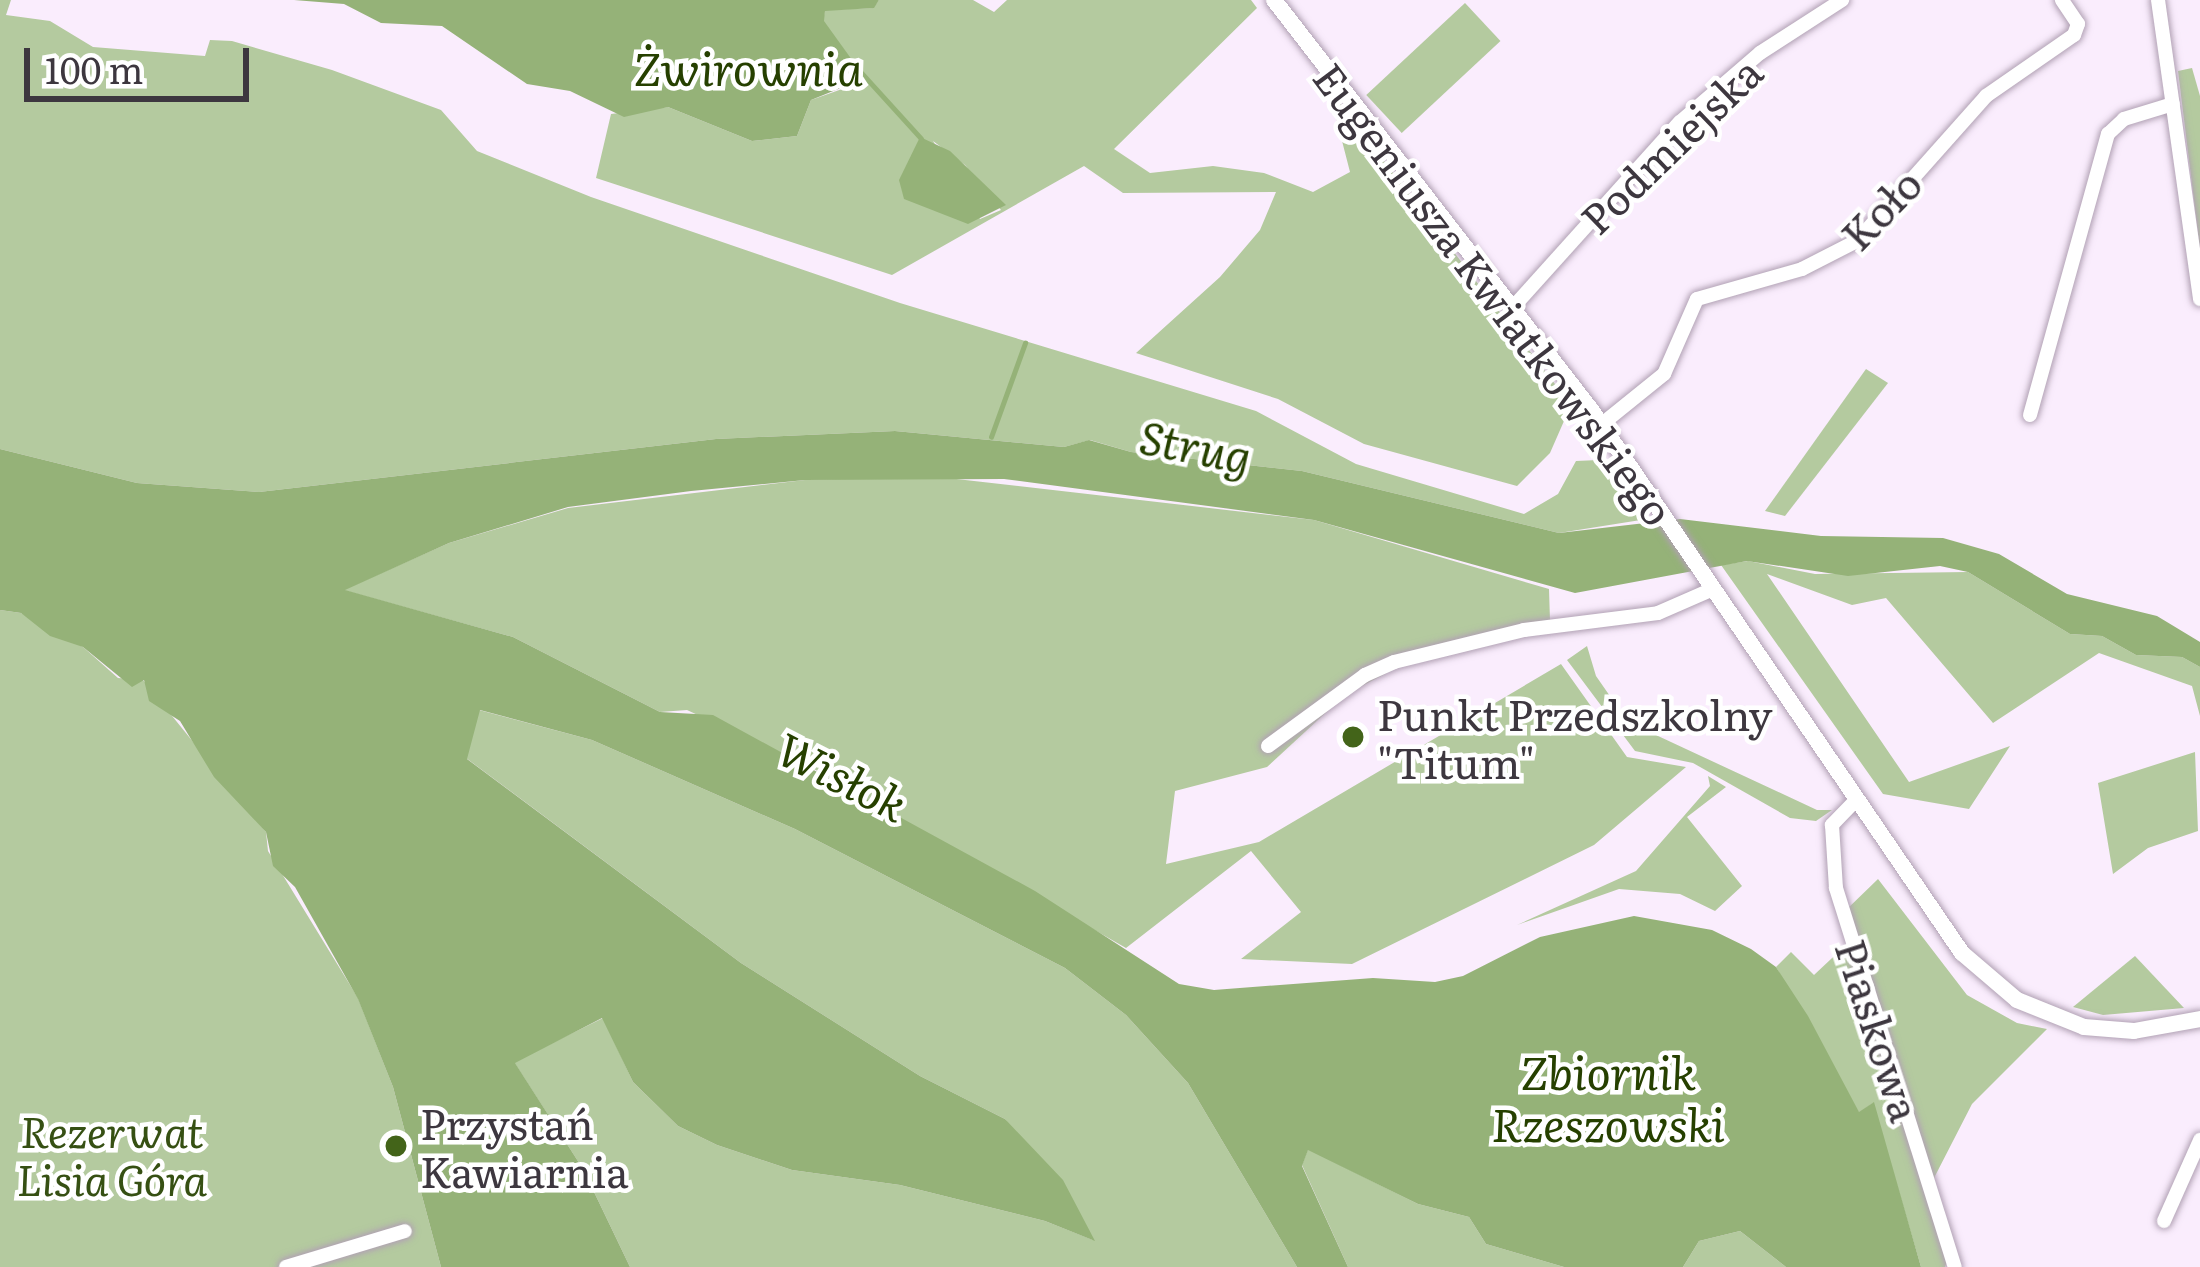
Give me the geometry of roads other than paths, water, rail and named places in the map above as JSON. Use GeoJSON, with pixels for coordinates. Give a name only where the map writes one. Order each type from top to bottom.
{"type":"FeatureCollection","features":[{"type":"Feature","properties":{"kind":"street","name":"Eugeniusza Kwiatkowskiego"},"geometry":{"type":"LineString","coordinates":[[1274,0],[1515,305],[1602,424],[1962,953],[2017,1000],[2107,1030],[2200,1018]]}},
{"type":"Feature","properties":{"kind":"street","name":"Podmiejska"},"geometry":{"type":"LineString","coordinates":[[1515,305],[1680,122],[1760,53],[1841,0]]}},
{"type":"Feature","properties":{"kind":"street","name":"Koło"},"geometry":{"type":"LineString","coordinates":[[1602,424],[1664,374],[1697,299],[1802,269],[1857,241],[1986,96],[2074,35],[2078,24],[2062,0]]}},
{"type":"Feature","properties":{"kind":"street"},"geometry":{"type":"LineString","coordinates":[[2158,0],[2200,299]]}},
{"type":"Feature","properties":{"kind":"street"},"geometry":{"type":"LineString","coordinates":[[2030,416],[2108,134],[2124,118],[2173,104]]}},
{"type":"Feature","properties":{"kind":"street"},"geometry":{"type":"LineString","coordinates":[[1268,746],[1365,674],[1394,662],[1524,629],[1658,613],[1708,582]]}},
{"type":"Feature","properties":{"kind":"street","name":"Piaskowa"},"geometry":{"type":"LineString","coordinates":[[1856,800],[1832,825],[1836,888],[1955,1267]]}},
{"type":"Feature","properties":{"kind":"street"},"geometry":{"type":"LineString","coordinates":[[2164,1221],[2200,1140]]}},
{"type":"Feature","properties":{"kind":"street"},"geometry":{"type":"LineString","coordinates":[[286,1267],[405,1231]]}},
{"type":"Feature","properties":{"kind":"water","name":"Żwirownia"},"geometry":{"type":"Polygon","coordinates":[[[294,0],[879,0],[874,8],[825,11],[824,21],[860,71],[853,83],[811,100],[797,136],[752,141],[668,107],[624,117],[570,91],[527,84],[442,26],[381,23],[344,4],[294,0]]]}},
{"type":"Feature","properties":{"kind":"water"},"geometry":{"type":"Polygon","coordinates":[[[920,137],[950,151],[1006,205],[968,224],[904,199],[899,180],[920,137]]]}},
{"type":"Feature","properties":{"kind":"water","name":"Zbiornik Rzeszowski"},"geometry":{"type":"Polygon","coordinates":[[[895,431],[1064,447],[1089,440],[1131,452],[1302,471],[1559,533],[1680,519],[1821,536],[1943,538],[1999,554],[2067,594],[2157,616],[2200,642],[2200,667],[2182,657],[2136,655],[2102,636],[2070,634],[1968,572],[1940,566],[1848,576],[1747,561],[1575,593],[1314,520],[1004,479],[805,480],[691,491],[568,507],[449,543],[345,590],[513,637],[660,712],[713,715],[1035,891],[1179,984],[1214,990],[1373,978],[1435,982],[1463,976],[1540,937],[1634,916],[1712,930],[1751,949],[1776,967],[1859,1112],[1874,1102],[1921,1267],[1786,1267],[1740,1231],[1699,1241],[1683,1267],[1564,1267],[1486,1244],[1469,1217],[1418,1204],[1308,1150],[1302,1166],[1348,1267],[1297,1267],[1188,1083],[1126,1015],[1065,968],[795,829],[592,740],[480,710],[467,759],[741,963],[920,1076],[1005,1119],[1063,1180],[1095,1241],[1045,1221],[900,1185],[792,1170],[717,1145],[678,1126],[633,1082],[602,1018],[515,1063],[583,1169],[630,1267],[441,1267],[393,1087],[358,999],[295,887],[273,866],[266,832],[214,777],[180,721],[149,701],[144,680],[132,687],[83,647],[50,636],[21,613],[0,610],[0,449],[137,483],[259,492],[716,439],[895,431]]]}},
{"type":"Feature","properties":{"kind":"waterway"},"geometry":{"type":"LineString","coordinates":[[860,71],[921,138]]}},
{"type":"Feature","properties":{"kind":"waterway"},"geometry":{"type":"LineString","coordinates":[[991,437],[1025,343]]}},
{"type":"Feature","properties":{"kind":"place","name":"Punkt Przedszkolny \"Titum\""},"geometry":{"type":"Point","coordinates":[1353,737]}},
{"type":"Feature","properties":{"kind":"place","name":"Przystań Kawiarnia"},"geometry":{"type":"Point","coordinates":[396,1146]}},
{"type":"Feature","properties":{"kind":"water label","name":"Strug"},"geometry":{"type":"Point","coordinates":[1196,445]}},
{"type":"Feature","properties":{"kind":"water label","name":"Wisłok"},"geometry":{"type":"Point","coordinates":[843,775]}},
{"type":"Feature","properties":{"kind":"park label","name":"Rezerwat Lisia Góra"},"geometry":{"type":"Point","coordinates":[112,1154]}}]}
